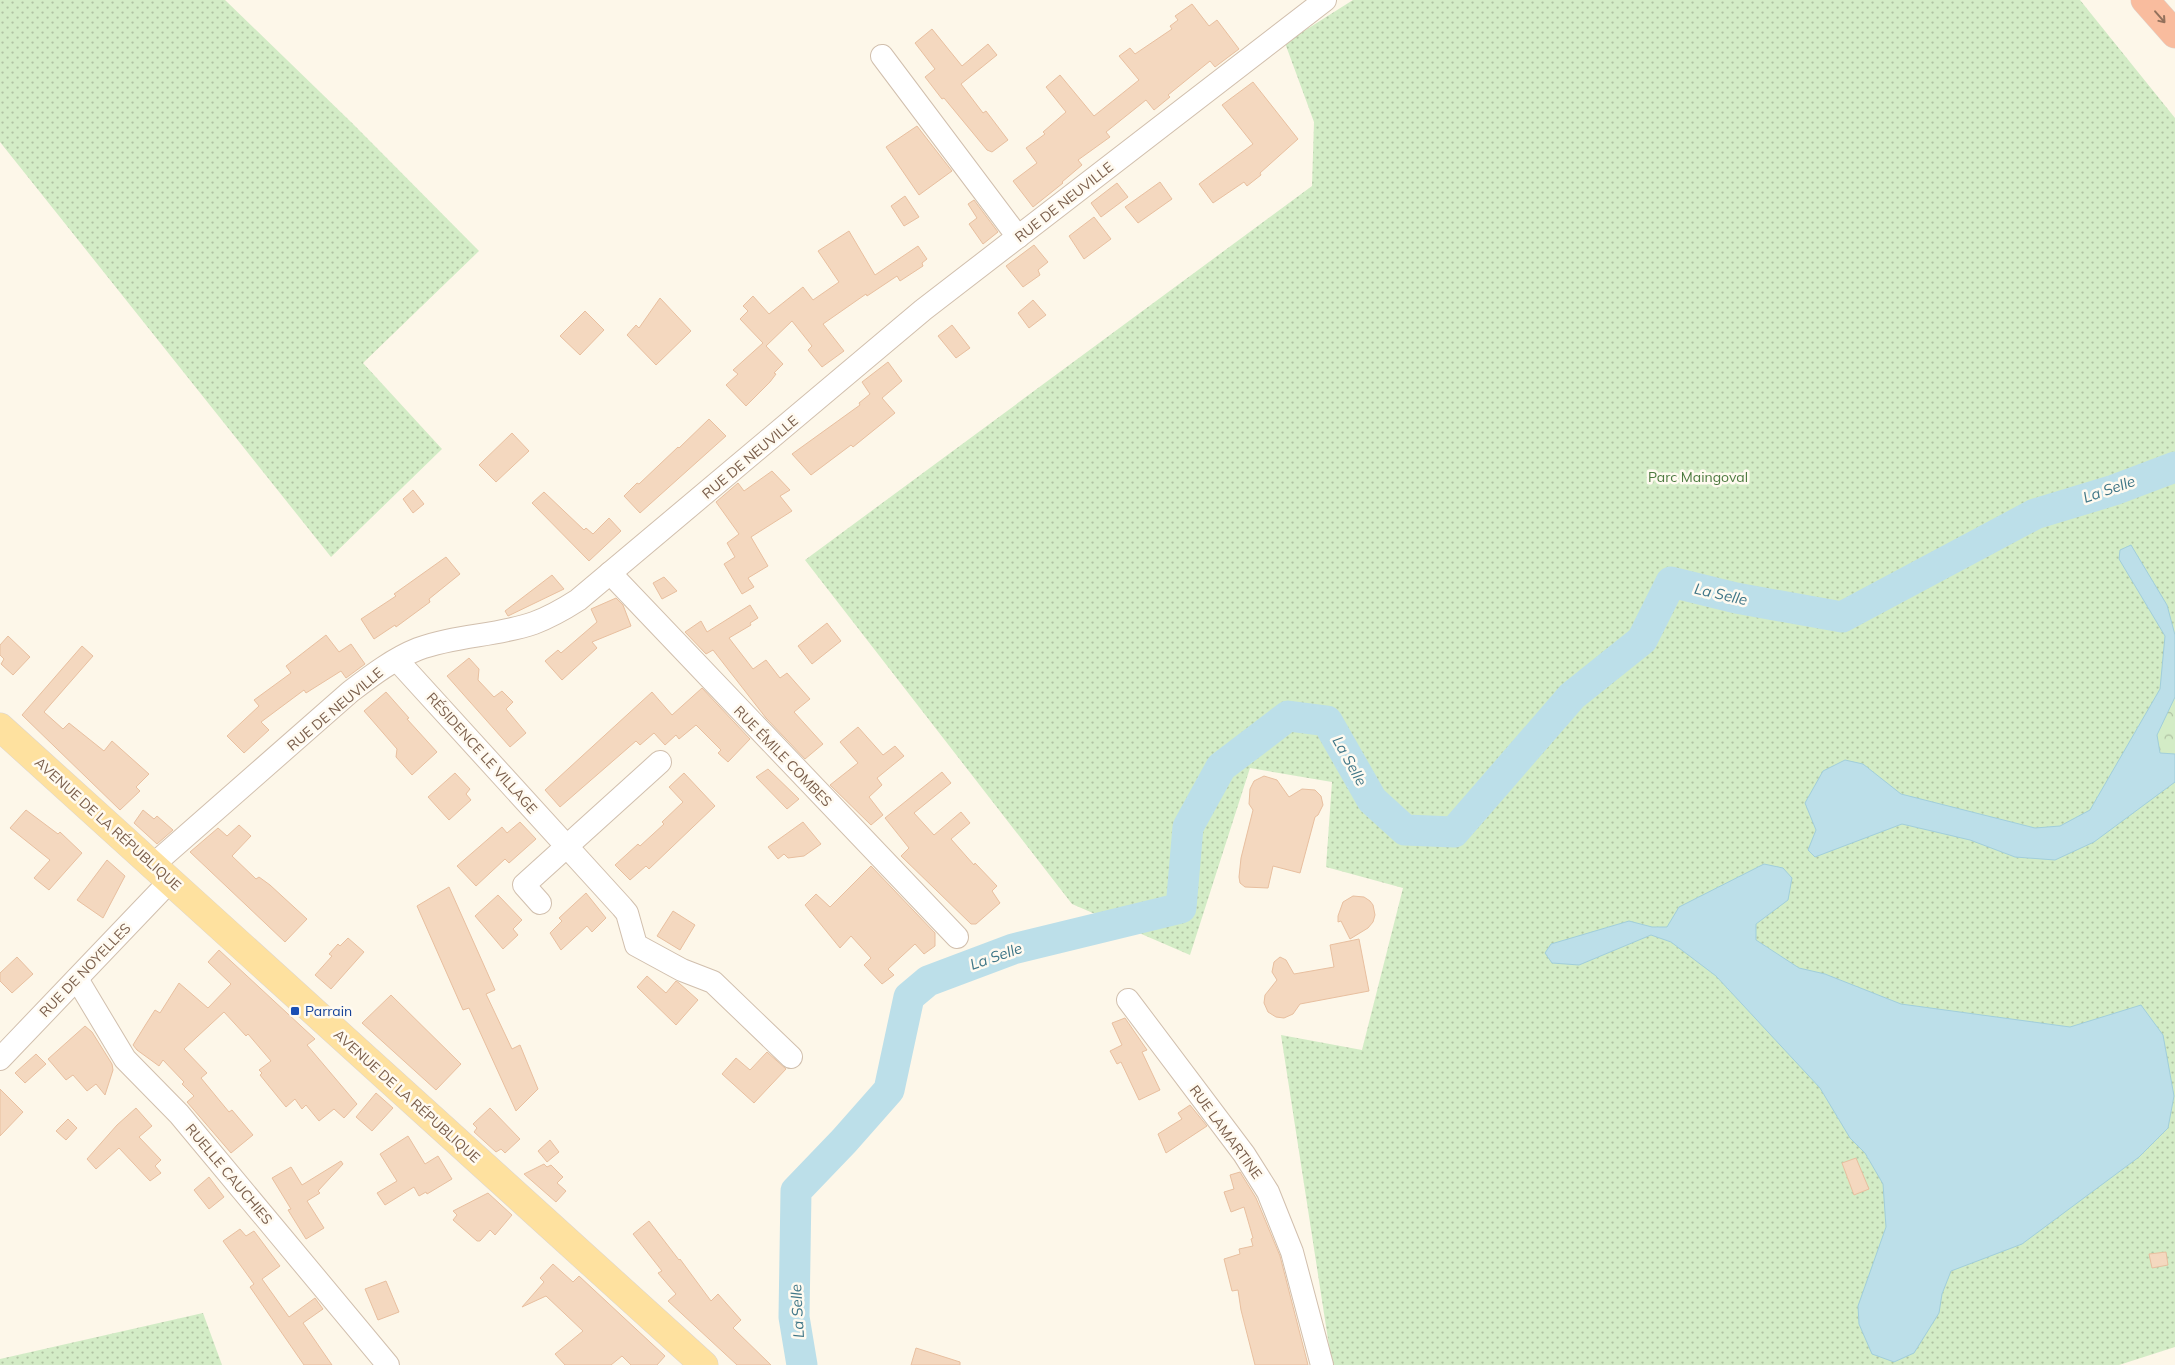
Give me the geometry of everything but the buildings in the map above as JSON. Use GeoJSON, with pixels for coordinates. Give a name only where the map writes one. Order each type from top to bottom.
{"type":"FeatureCollection","features":[{"type":"Feature","properties":{"kind":"highway"},"geometry":{"type":"LineString","coordinates":[[2144,0],[2175,34]]}},
{"type":"Feature","properties":{"kind":"main road","name":"AVENUE DE LA RÉPUBLIQUE"},"geometry":{"type":"LineString","coordinates":[[0,727],[704,1365]]}},
{"type":"Feature","properties":{"kind":"street","name":"RUE DE NEUVILLE"},"geometry":{"type":"LineString","coordinates":[[162,873],[350,692],[372,675],[397,660],[431,645],[539,621],[578,600],[923,310],[1325,0]]}},
{"type":"Feature","properties":{"kind":"street"},"geometry":{"type":"LineString","coordinates":[[882,56],[1018,237]]}},
{"type":"Feature","properties":{"kind":"street","name":"RUE ÉMILE COMBES"},"geometry":{"type":"LineString","coordinates":[[610,573],[957,937]]}},
{"type":"Feature","properties":{"kind":"street","name":"RÉSIDENCE LE VILLAGE"},"geometry":{"type":"LineString","coordinates":[[397,660],[622,907],[627,913],[636,945],[682,970],[719,986],[791,1057]]}},
{"type":"Feature","properties":{"kind":"street"},"geometry":{"type":"LineString","coordinates":[[540,903],[524,885],[660,762]]}},
{"type":"Feature","properties":{"kind":"street","name":"RUE DE NOYELLES"},"geometry":{"type":"LineString","coordinates":[[0,1059],[76,979],[162,873]]}},
{"type":"Feature","properties":{"kind":"street","name":"RUELLE CAUCHIES"},"geometry":{"type":"LineString","coordinates":[[76,979],[125,1059],[179,1114],[388,1365]]}},
{"type":"Feature","properties":{"kind":"street","name":"RUE LAMARTINE"},"geometry":{"type":"LineString","coordinates":[[1128,1000],[1244,1154],[1268,1192],[1292,1252],[1322,1365]]}},
{"type":"Feature","properties":{"kind":"green space"},"geometry":{"type":"Polygon","coordinates":[[[0,0],[225,0],[352,123],[479,251],[363,363],[442,449],[331,557],[0,142],[0,0]]]}},
{"type":"Feature","properties":{"kind":"green space","name":"Parc Maingoval"},"geometry":{"type":"Polygon","coordinates":[[[1353,0],[2080,0],[2175,118],[2175,1347],[2119,1365],[1332,1365],[1281,1035],[1362,1050],[1403,888],[1326,867],[1332,782],[1250,768],[1190,955],[1072,904],[805,560],[1312,186],[1314,122],[1285,43],[1353,0]]]}},
{"type":"Feature","properties":{"kind":"green space"},"geometry":{"type":"Polygon","coordinates":[[[2175,697],[2175,754],[2160,753],[2157,735],[2175,697]]]}},
{"type":"Feature","properties":{"kind":"green space"},"geometry":{"type":"Polygon","coordinates":[[[203,1313],[222,1365],[0,1365],[0,1359],[203,1313]]]}},
{"type":"Feature","properties":{"kind":"water"},"geometry":{"type":"Polygon","coordinates":[[[2131,545],[2167,605],[2175,635],[2175,697],[2157,735],[2160,753],[2175,754],[2175,782],[2094,842],[2055,860],[2015,857],[1970,840],[1902,824],[1815,857],[1808,850],[1816,830],[1805,803],[1823,771],[1845,760],[1863,764],[1901,794],[2035,828],[2060,826],[2090,810],[2160,689],[2165,636],[2119,559],[2120,550],[2131,545]]]}},
{"type":"Feature","properties":{"kind":"water"},"geometry":{"type":"Polygon","coordinates":[[[1764,864],[1783,868],[1792,878],[1788,900],[1756,924],[1756,940],[1799,968],[1825,974],[1901,1004],[2070,1027],[2141,1005],[2163,1035],[2174,1096],[2168,1128],[2139,1157],[2022,1244],[1951,1271],[1942,1294],[1939,1313],[1914,1353],[1894,1362],[1872,1354],[1859,1324],[1858,1306],[1886,1227],[1883,1184],[1865,1153],[1850,1138],[1820,1088],[1716,976],[1671,942],[1651,935],[1579,965],[1552,963],[1545,953],[1551,944],[1629,921],[1652,927],[1667,927],[1679,907],[1764,864]]]}},
{"type":"Feature","properties":{"kind":"waterway","name":"La Selle"},"geometry":{"type":"LineString","coordinates":[[802,1365],[794,1317],[796,1191],[889,1090],[909,997],[928,981],[1013,949],[1181,908],[1188,827],[1221,767],[1288,716],[1327,721],[1372,800],[1405,830],[1454,832],[1572,696],[1642,640],[1671,582],[1736,598],[1842,617],[2035,514],[2114,490],[2175,467]]}},
{"type":"Feature","properties":{"kind":"place","name":"Parrain"},"geometry":{"type":"Point","coordinates":[295,1011]}}]}
